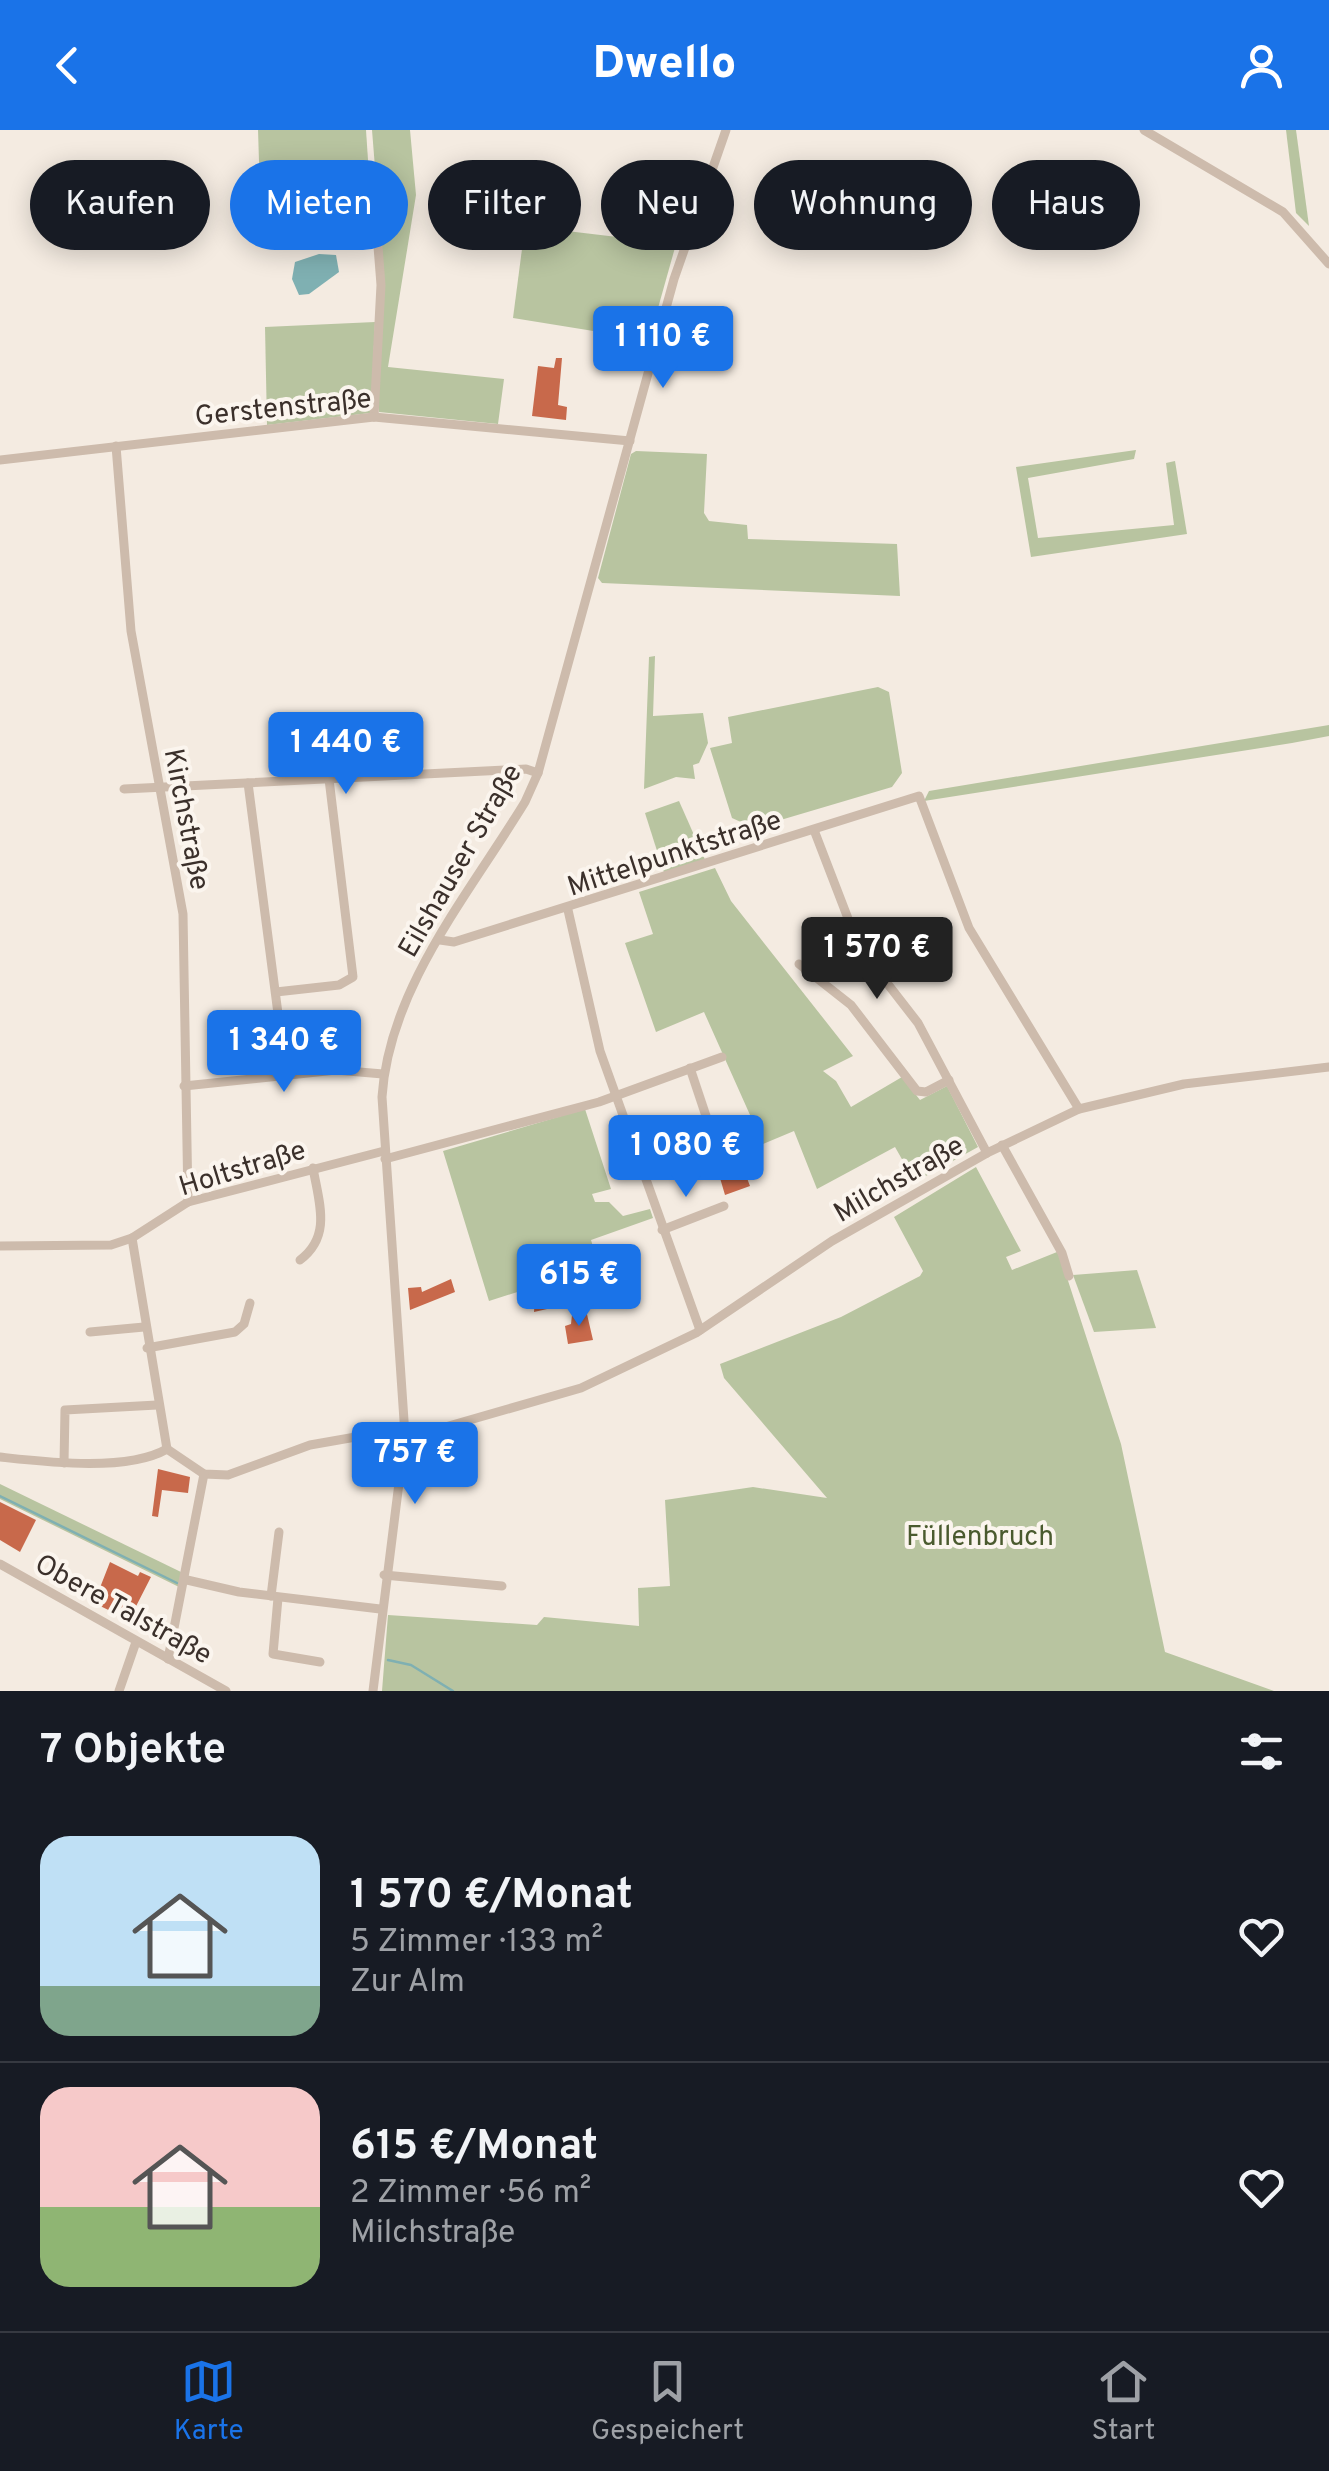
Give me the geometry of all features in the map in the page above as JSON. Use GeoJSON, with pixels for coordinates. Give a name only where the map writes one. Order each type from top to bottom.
{"type":"FeatureCollection","features":[{"type":"Feature","properties":{"kind":"street","name":"Eilshauser Straße"},"geometry":{"type":"LineString","coordinates":[[373,1691],[384,1575],[405,1434],[384,1155],[383,1074],[396,1018],[538,774],[674,279],[726,130]]}},
{"type":"Feature","properties":{"kind":"street"},"geometry":{"type":"LineString","coordinates":[[1144,130],[1282,212],[1316,244],[1329,264]]}},
{"type":"Feature","properties":{"kind":"street"},"geometry":{"type":"LineString","coordinates":[[374,417],[381,285],[378,250]]}},
{"type":"Feature","properties":{"kind":"street","name":"Gerstenstraße"},"geometry":{"type":"LineString","coordinates":[[0,460],[374,417],[630,441]]}},
{"type":"Feature","properties":{"kind":"street","name":"Kirchstraße"},"geometry":{"type":"LineString","coordinates":[[116,446],[131,630],[183,914],[188,1202]]}},
{"type":"Feature","properties":{"kind":"street"},"geometry":{"type":"LineString","coordinates":[[124,789],[526,768],[538,774]]}},
{"type":"Feature","properties":{"kind":"street"},"geometry":{"type":"LineString","coordinates":[[276,992],[339,985],[353,977],[328,779]]}},
{"type":"Feature","properties":{"kind":"street"},"geometry":{"type":"LineString","coordinates":[[248,783],[286,1075]]}},
{"type":"Feature","properties":{"kind":"street","name":"Mittelpunktstraße"},"geometry":{"type":"LineString","coordinates":[[440,940],[454,942],[568,910],[919,796],[969,928],[1079,1109]]}},
{"type":"Feature","properties":{"kind":"street"},"geometry":{"type":"LineString","coordinates":[[814,830],[859,947],[918,1024],[987,1153]]}},
{"type":"Feature","properties":{"kind":"street"},"geometry":{"type":"LineString","coordinates":[[568,910],[600,1050],[700,1330]]}},
{"type":"Feature","properties":{"kind":"street"},"geometry":{"type":"LineString","coordinates":[[799,964],[851,1006],[917,1091],[926,1092],[948,1080]]}},
{"type":"Feature","properties":{"kind":"street","name":"Holtstraße"},"geometry":{"type":"LineString","coordinates":[[0,1246],[111,1245],[132,1238],[188,1202],[616,1096],[722,1056]]}},
{"type":"Feature","properties":{"kind":"street","name":"Milchstraße"},"geometry":{"type":"LineString","coordinates":[[204,1474],[238,1474],[334,1440],[421,1434],[602,1382],[700,1330],[832,1241],[987,1153],[1079,1109],[1184,1084],[1329,1067]]}},
{"type":"Feature","properties":{"kind":"street"},"geometry":{"type":"LineString","coordinates":[[690,1068],[709,1126]]}},
{"type":"Feature","properties":{"kind":"street"},"geometry":{"type":"LineString","coordinates":[[184,1086],[336,1070],[383,1074]]}},
{"type":"Feature","properties":{"kind":"street"},"geometry":{"type":"LineString","coordinates":[[1002,1146],[1062,1253],[1069,1276]]}},
{"type":"Feature","properties":{"kind":"street"},"geometry":{"type":"LineString","coordinates":[[300,1260],[315,1247],[321,1233],[313,1168]]}},
{"type":"Feature","properties":{"kind":"street"},"geometry":{"type":"LineString","coordinates":[[662,1230],[724,1206]]}},
{"type":"Feature","properties":{"kind":"street"},"geometry":{"type":"LineString","coordinates":[[132,1238],[147,1348],[167,1449],[204,1474],[187,1580],[168,1659]]}},
{"type":"Feature","properties":{"kind":"street"},"geometry":{"type":"LineString","coordinates":[[147,1348],[235,1332],[244,1324],[250,1303]]}},
{"type":"Feature","properties":{"kind":"street"},"geometry":{"type":"LineString","coordinates":[[90,1332],[144,1326]]}},
{"type":"Feature","properties":{"kind":"street"},"geometry":{"type":"LineString","coordinates":[[64,1463],[66,1410],[157,1404]]}},
{"type":"Feature","properties":{"kind":"street"},"geometry":{"type":"LineString","coordinates":[[0,1457],[64,1463],[148,1458],[167,1449]]}},
{"type":"Feature","properties":{"kind":"street"},"geometry":{"type":"LineString","coordinates":[[279,1532],[273,1654],[320,1662]]}},
{"type":"Feature","properties":{"kind":"street","name":"Obere Talstraße"},"geometry":{"type":"LineString","coordinates":[[0,1564],[222,1690]]}},
{"type":"Feature","properties":{"kind":"street"},"geometry":{"type":"LineString","coordinates":[[384,1575],[502,1586]]}},
{"type":"Feature","properties":{"kind":"street"},"geometry":{"type":"LineString","coordinates":[[187,1580],[274,1597],[380,1609]]}},
{"type":"Feature","properties":{"kind":"street"},"geometry":{"type":"LineString","coordinates":[[119,1691],[136,1642]]}},
{"type":"Feature","properties":{"kind":"green space"},"geometry":{"type":"Polygon","coordinates":[[[258,130],[366,130],[368,160],[259,160],[258,130]]]}},
{"type":"Feature","properties":{"kind":"green space"},"geometry":{"type":"Polygon","coordinates":[[[372,130],[410,130],[416,195],[408,244],[408,160],[374,160],[372,130]]]}},
{"type":"Feature","properties":{"kind":"green space"},"geometry":{"type":"Polygon","coordinates":[[[1286,130],[1296,130],[1309,226],[1296,213],[1286,130]]]}},
{"type":"Feature","properties":{"kind":"green space"},"geometry":{"type":"Polygon","coordinates":[[[581,233],[601,235],[601,250],[674,250],[649,340],[513,318],[522,250],[581,250],[581,233]]]}},
{"type":"Feature","properties":{"kind":"green space"},"geometry":{"type":"Polygon","coordinates":[[[378,250],[407,250],[388,367],[504,379],[498,424],[379,412],[378,250]]]}},
{"type":"Feature","properties":{"kind":"green space"},"geometry":{"type":"Polygon","coordinates":[[[375,322],[371,413],[267,425],[265,327],[375,322]]]}},
{"type":"Feature","properties":{"kind":"green space"},"geometry":{"type":"Polygon","coordinates":[[[1136,450],[1134,459],[1028,478],[1038,538],[1174,525],[1166,463],[1175,461],[1187,534],[1031,557],[1016,467],[1136,450]]]}},
{"type":"Feature","properties":{"kind":"green space"},"geometry":{"type":"Polygon","coordinates":[[[631,454],[707,454],[704,513],[709,521],[747,525],[748,539],[897,544],[900,596],[602,583],[598,578],[631,454]]]}},
{"type":"Feature","properties":{"kind":"green space"},"geometry":{"type":"Polygon","coordinates":[[[655,656],[653,716],[703,713],[708,743],[699,763],[693,765],[695,779],[676,777],[644,789],[649,657],[655,656]]]}},
{"type":"Feature","properties":{"kind":"green space"},"geometry":{"type":"Polygon","coordinates":[[[878,687],[889,692],[902,773],[892,787],[754,828],[732,818],[710,748],[732,743],[728,717],[878,687]]]}},
{"type":"Feature","properties":{"kind":"green space"},"geometry":{"type":"Polygon","coordinates":[[[1329,725],[1329,736],[1292,743],[924,801],[929,791],[1329,725]]]}},
{"type":"Feature","properties":{"kind":"green space"},"geometry":{"type":"Polygon","coordinates":[[[679,801],[706,862],[665,876],[645,813],[679,801]]]}},
{"type":"Feature","properties":{"kind":"green space"},"geometry":{"type":"Polygon","coordinates":[[[715,868],[731,901],[853,1056],[823,1071],[836,1081],[851,1107],[902,1077],[920,1100],[947,1086],[978,1147],[915,1182],[895,1147],[817,1189],[794,1131],[763,1144],[704,1012],[656,1032],[625,943],[653,934],[639,892],[715,868]]]}},
{"type":"Feature","properties":{"kind":"green space"},"geometry":{"type":"Polygon","coordinates":[[[585,1109],[611,1189],[592,1194],[595,1202],[609,1202],[623,1216],[650,1209],[653,1218],[591,1240],[599,1266],[489,1301],[443,1151],[585,1109]]]}},
{"type":"Feature","properties":{"kind":"green space","name":"Füllenbruch"},"geometry":{"type":"Polygon","coordinates":[[[976,1167],[1021,1251],[1006,1257],[1012,1270],[1057,1252],[1060,1256],[1121,1444],[1165,1652],[1274,1691],[382,1691],[388,1615],[537,1625],[544,1617],[639,1626],[638,1588],[670,1586],[665,1500],[753,1487],[827,1498],[724,1378],[720,1364],[841,1317],[920,1276],[923,1271],[894,1217],[976,1167]]]}},
{"type":"Feature","properties":{"kind":"green space"},"geometry":{"type":"Polygon","coordinates":[[[1137,1270],[1156,1328],[1094,1332],[1073,1275],[1137,1270]]]}},
{"type":"Feature","properties":{"kind":"green space"},"geometry":{"type":"Polygon","coordinates":[[[0,1484],[181,1572],[179,1587],[0,1499],[0,1484]]]}},
{"type":"Feature","properties":{"kind":"water"},"geometry":{"type":"Polygon","coordinates":[[[319,254],[336,255],[339,272],[309,294],[299,295],[292,279],[295,262],[319,254]]]}},
{"type":"Feature","properties":{"kind":"building"},"geometry":{"type":"Polygon","coordinates":[[[556,358],[562,358],[558,405],[567,407],[566,420],[532,416],[538,366],[554,368],[556,358]]]}},
{"type":"Feature","properties":{"kind":"building"},"geometry":{"type":"Polygon","coordinates":[[[751,1153],[757,1168],[745,1173],[750,1186],[725,1195],[715,1161],[751,1153]]]}},
{"type":"Feature","properties":{"kind":"building"},"geometry":{"type":"Polygon","coordinates":[[[451,1279],[455,1292],[410,1310],[408,1288],[421,1287],[422,1292],[451,1279]]]}},
{"type":"Feature","properties":{"kind":"building"},"geometry":{"type":"Polygon","coordinates":[[[564,1288],[569,1304],[534,1312],[535,1296],[564,1288]]]}},
{"type":"Feature","properties":{"kind":"building"},"geometry":{"type":"Polygon","coordinates":[[[586,1310],[593,1340],[568,1344],[565,1326],[571,1324],[572,1315],[586,1310]]]}},
{"type":"Feature","properties":{"kind":"building"},"geometry":{"type":"Polygon","coordinates":[[[158,1469],[190,1477],[188,1493],[162,1490],[158,1517],[152,1516],[158,1469]]]}},
{"type":"Feature","properties":{"kind":"building"},"geometry":{"type":"Polygon","coordinates":[[[0,1502],[36,1520],[20,1552],[0,1540],[0,1502]]]}},
{"type":"Feature","properties":{"kind":"building"},"geometry":{"type":"Polygon","coordinates":[[[110,1562],[138,1576],[140,1572],[151,1577],[129,1620],[94,1603],[110,1562]]]}},
{"type":"Feature","properties":{"kind":"waterway"},"geometry":{"type":"LineString","coordinates":[[0,1496],[177,1583]]}},
{"type":"Feature","properties":{"kind":"waterway"},"geometry":{"type":"LineString","coordinates":[[388,1660],[411,1665],[453,1691]]}}]}
